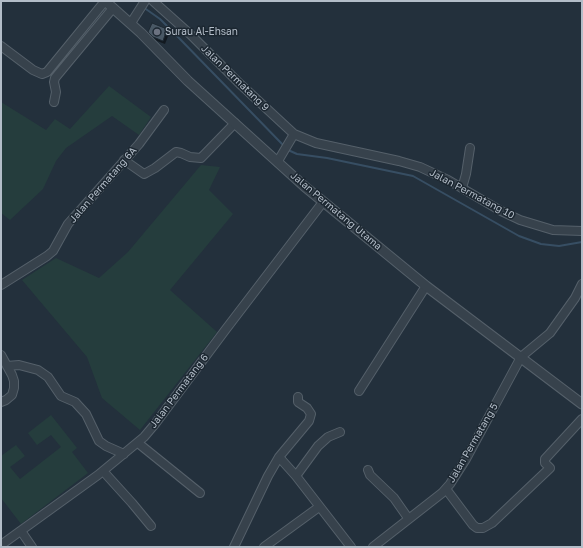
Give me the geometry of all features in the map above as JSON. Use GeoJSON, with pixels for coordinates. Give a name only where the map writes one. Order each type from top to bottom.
{"type":"FeatureCollection","features":[{"type":"Feature","properties":{"kind":"street"},"geometry":{"type":"LineString","coordinates":[[1,46],[32,70],[42,74],[47,72],[105,1]]}},
{"type":"Feature","properties":{"kind":"street","name":"Jalan Permatang Utama"},"geometry":{"type":"LineString","coordinates":[[105,1],[142,32],[188,81],[234,123],[280,158],[304,186],[426,286],[582,404]]}},
{"type":"Feature","properties":{"kind":"street"},"geometry":{"type":"LineString","coordinates":[[131,23],[145,1]]}},
{"type":"Feature","properties":{"kind":"street","name":"Jalan Permatang 9"},"geometry":{"type":"LineString","coordinates":[[153,1],[191,35],[293,136]]}},
{"type":"Feature","properties":{"kind":"street"},"geometry":{"type":"LineString","coordinates":[[54,102],[56,92],[54,82],[55,78],[113,8]]}},
{"type":"Feature","properties":{"kind":"street","name":"Jalan Permatang 6A"},"geometry":{"type":"LineString","coordinates":[[1,285],[53,251],[68,224],[139,144],[164,110]]}},
{"type":"Feature","properties":{"kind":"street"},"geometry":{"type":"LineString","coordinates":[[124,160],[144,174],[155,168],[176,152],[190,157],[201,158],[234,123]]}},
{"type":"Feature","properties":{"kind":"street"},"geometry":{"type":"LineString","coordinates":[[280,158],[293,136]]}},
{"type":"Feature","properties":{"kind":"street","name":"Jalan Permatang 10"},"geometry":{"type":"LineString","coordinates":[[293,136],[316,143],[420,167],[448,180],[501,211],[520,220],[553,230],[582,231]]}},
{"type":"Feature","properties":{"kind":"street"},"geometry":{"type":"LineString","coordinates":[[462,188],[470,148]]}},
{"type":"Feature","properties":{"kind":"street","name":"Jalan Permatang 6"},"geometry":{"type":"LineString","coordinates":[[4,545],[138,443],[155,424],[221,335],[324,202]]}},
{"type":"Feature","properties":{"kind":"street"},"geometry":{"type":"LineString","coordinates":[[521,357],[550,333],[582,284]]}},
{"type":"Feature","properties":{"kind":"street"},"geometry":{"type":"LineString","coordinates":[[359,391],[426,286]]}},
{"type":"Feature","properties":{"kind":"street"},"geometry":{"type":"LineString","coordinates":[[1,355],[14,381],[12,395],[1,402]]}},
{"type":"Feature","properties":{"kind":"street","name":"Jalan Permatang 5"},"geometry":{"type":"LineString","coordinates":[[372,547],[442,493],[450,484],[466,459],[521,357]]}},
{"type":"Feature","properties":{"kind":"street"},"geometry":{"type":"LineString","coordinates":[[7,366],[19,365],[38,370],[48,377],[61,396],[75,402],[86,414],[98,441],[124,454]]}},
{"type":"Feature","properties":{"kind":"street"},"geometry":{"type":"LineString","coordinates":[[234,547],[279,456],[309,421],[311,414],[307,408],[298,402],[298,397]]}},
{"type":"Feature","properties":{"kind":"street"},"geometry":{"type":"LineString","coordinates":[[446,489],[473,525],[477,528],[483,528],[492,523],[550,468],[545,463],[545,459],[582,419]]}},
{"type":"Feature","properties":{"kind":"street"},"geometry":{"type":"LineString","coordinates":[[296,476],[318,446],[328,437],[340,432]]}},
{"type":"Feature","properties":{"kind":"street"},"geometry":{"type":"LineString","coordinates":[[138,443],[200,492]]}},
{"type":"Feature","properties":{"kind":"street"},"geometry":{"type":"LineString","coordinates":[[279,456],[350,547]]}},
{"type":"Feature","properties":{"kind":"street"},"geometry":{"type":"LineString","coordinates":[[368,470],[370,475],[394,498],[408,518]]}},
{"type":"Feature","properties":{"kind":"street"},"geometry":{"type":"LineString","coordinates":[[103,471],[151,526]]}},
{"type":"Feature","properties":{"kind":"street"},"geometry":{"type":"LineString","coordinates":[[264,547],[319,507]]}},
{"type":"Feature","properties":{"kind":"street"},"geometry":{"type":"LineString","coordinates":[[21,531],[32,547]]}},
{"type":"Feature","properties":{"kind":"green space"},"geometry":{"type":"Polygon","coordinates":[[[109,86],[151,117],[139,135],[112,116],[66,148],[56,161],[43,189],[10,220],[1,213],[1,102],[46,130],[55,119],[70,129],[109,86]]]}},
{"type":"Feature","properties":{"kind":"green space"},"geometry":{"type":"Polygon","coordinates":[[[201,165],[220,167],[209,190],[233,214],[170,290],[217,332],[140,430],[102,398],[87,357],[22,280],[56,258],[99,278],[128,252],[201,165]]]}},
{"type":"Feature","properties":{"kind":"green space"},"geometry":{"type":"Polygon","coordinates":[[[51,415],[77,448],[72,452],[88,473],[21,524],[1,498],[1,456],[16,445],[25,456],[10,467],[20,479],[61,447],[51,435],[37,445],[28,433],[51,415]]]}},
{"type":"Feature","properties":{"kind":"building","name":"Surau Al-Ehsan"},"geometry":{"type":"Polygon","coordinates":[[[152,23],[167,29],[163,41],[153,37],[148,32],[152,23]]]}},
{"type":"Feature","properties":{"kind":"waterway"},"geometry":{"type":"LineString","coordinates":[[143,7],[160,19],[285,147]]}},
{"type":"Feature","properties":{"kind":"waterway"},"geometry":{"type":"LineString","coordinates":[[288,150],[297,154],[327,158],[413,176],[519,236],[541,244],[559,246],[582,242]]}},
{"type":"Feature","properties":{"kind":"place","name":"Surau Al-Ehsan"},"geometry":{"type":"Point","coordinates":[157,32]}}]}
